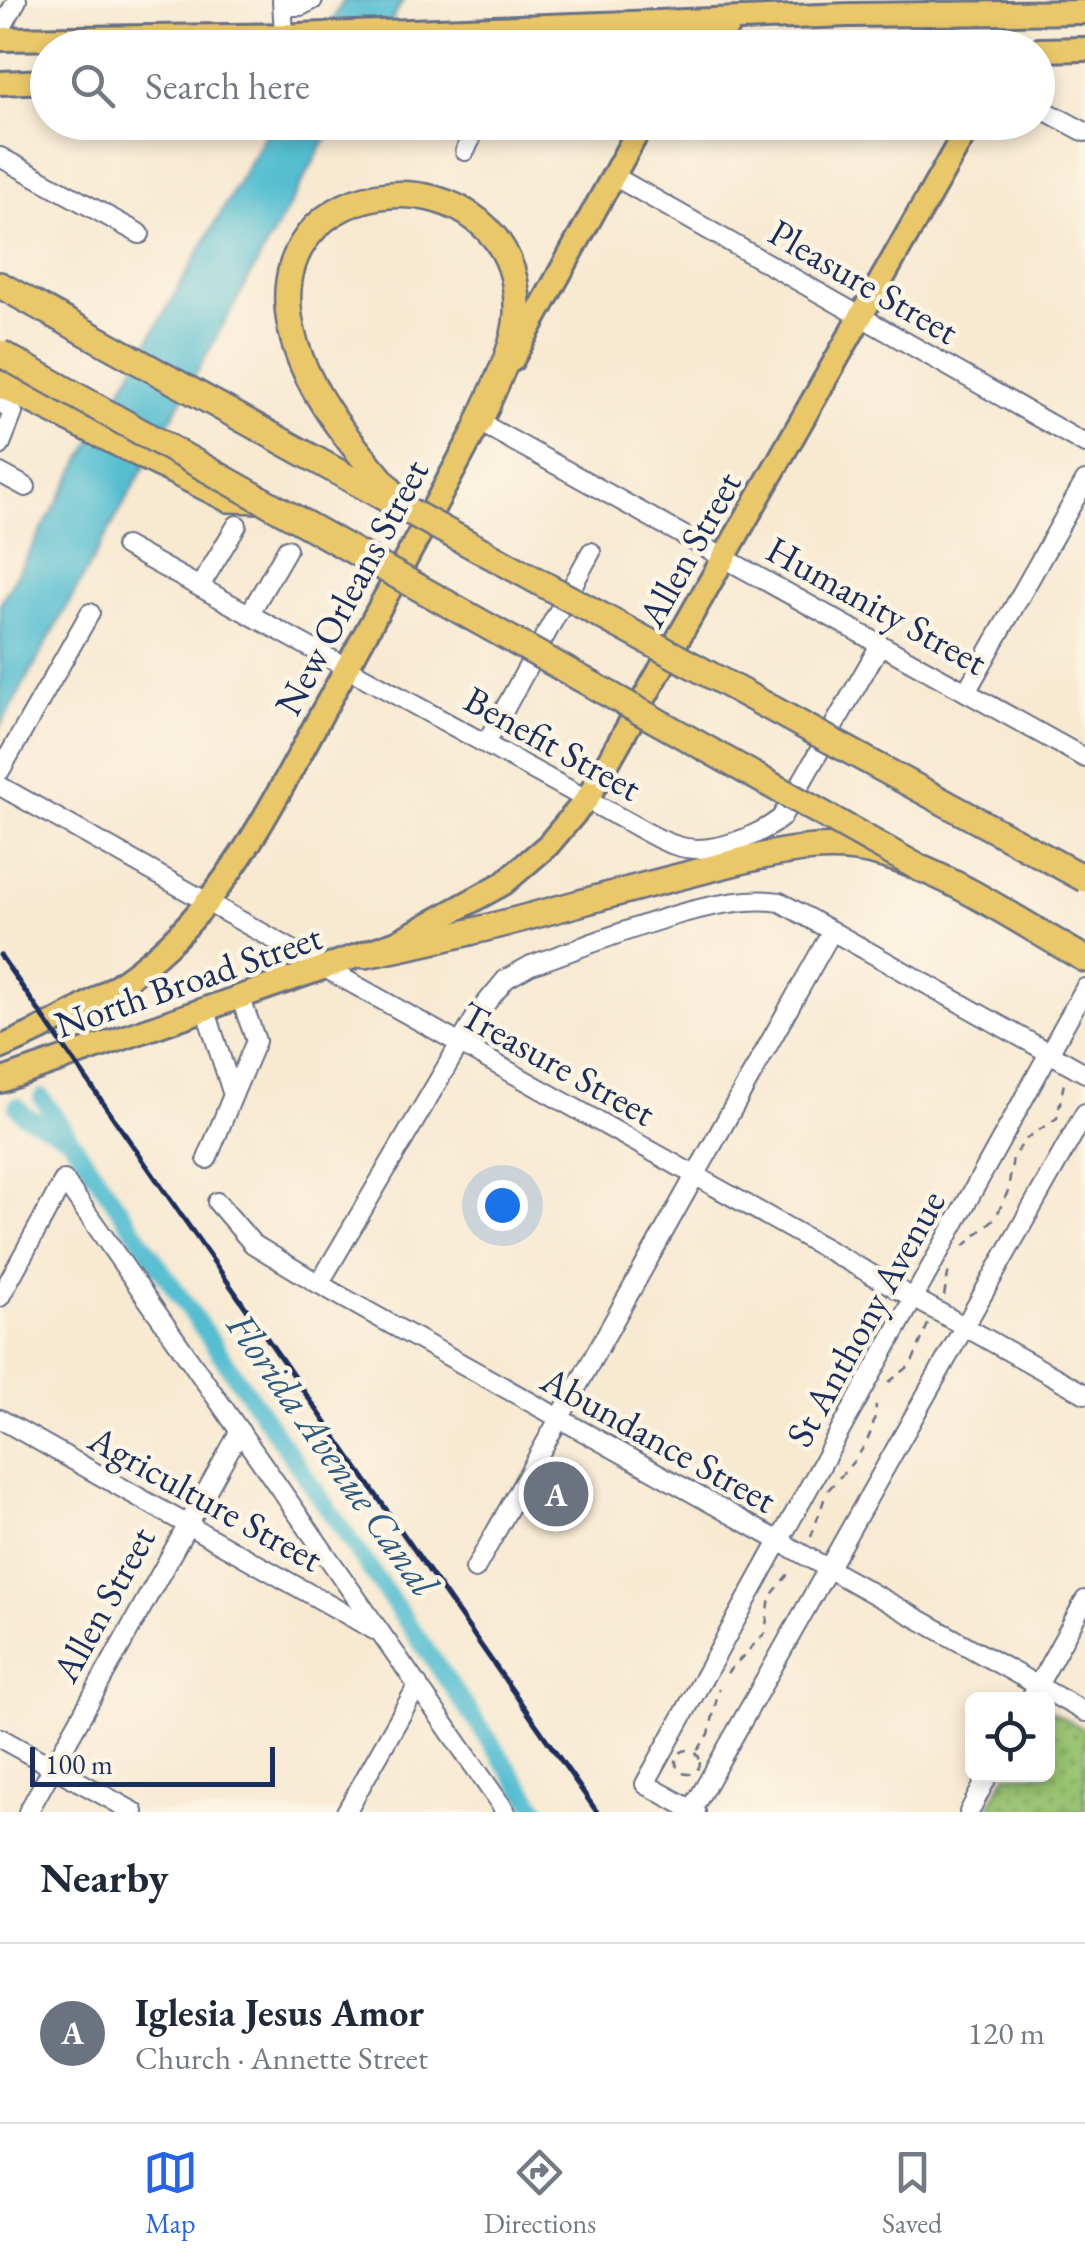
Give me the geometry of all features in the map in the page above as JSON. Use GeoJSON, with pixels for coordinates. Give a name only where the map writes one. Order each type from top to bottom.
{"type":"FeatureCollection","features":[{"type":"Feature","properties":{"kind":"highway"},"geometry":{"type":"LineString","coordinates":[[407,510],[325,406],[294,339],[290,310],[298,255],[321,221],[360,199],[389,192],[418,192],[472,217],[504,257],[517,313],[512,344],[480,422]]}},
{"type":"Feature","properties":{"kind":"highway"},"geometry":{"type":"LineString","coordinates":[[0,285],[1085,880]]}},
{"type":"Feature","properties":{"kind":"highway"},"geometry":{"type":"LineString","coordinates":[[0,353],[1085,959]]}},
{"type":"Feature","properties":{"kind":"highway"},"geometry":{"type":"LineString","coordinates":[[0,384],[229,498],[261,500]]}},
{"type":"Feature","properties":{"kind":"highway"},"geometry":{"type":"LineString","coordinates":[[365,956],[752,859],[819,849],[874,852],[921,869]]}},
{"type":"Feature","properties":{"kind":"main road"},"geometry":{"type":"LineString","coordinates":[[620,30],[736,22],[848,7],[997,7],[1085,12]]}},
{"type":"Feature","properties":{"kind":"main road"},"geometry":{"type":"LineString","coordinates":[[723,30],[736,22]]}},
{"type":"Feature","properties":{"kind":"main road"},"geometry":{"type":"LineString","coordinates":[[430,30],[466,30]]}},
{"type":"Feature","properties":{"kind":"main road"},"geometry":{"type":"LineString","coordinates":[[0,39],[30,39]]}},
{"type":"Feature","properties":{"kind":"main road"},"geometry":{"type":"LineString","coordinates":[[1055,50],[1085,49]]}},
{"type":"Feature","properties":{"kind":"main road"},"geometry":{"type":"LineString","coordinates":[[0,84],[30,82]]}},
{"type":"Feature","properties":{"kind":"main road","name":"New Orleans Street"},"geometry":{"type":"LineString","coordinates":[[51,1026],[134,973],[207,902],[258,828],[632,140]]}},
{"type":"Feature","properties":{"kind":"main road","name":"Allen Street"},"geometry":{"type":"LineString","coordinates":[[397,942],[504,883],[548,845],[588,799],[961,140]]}},
{"type":"Feature","properties":{"kind":"main road","name":"North Broad Street"},"geometry":{"type":"LineString","coordinates":[[0,1082],[327,970],[397,942]]}},
{"type":"Feature","properties":{"kind":"main road","name":"North Broad Street"},"geometry":{"type":"LineString","coordinates":[[0,1048],[51,1026]]}},
{"type":"Feature","properties":{"kind":"street"},"geometry":{"type":"LineString","coordinates":[[0,31],[17,0]]}},
{"type":"Feature","properties":{"kind":"street"},"geometry":{"type":"LineString","coordinates":[[290,30],[283,3],[301,6],[313,0]]}},
{"type":"Feature","properties":{"kind":"street"},"geometry":{"type":"LineString","coordinates":[[1055,117],[1085,132]]}},
{"type":"Feature","properties":{"kind":"street"},"geometry":{"type":"LineString","coordinates":[[466,151],[471,140]]}},
{"type":"Feature","properties":{"kind":"street"},"geometry":{"type":"LineString","coordinates":[[0,156],[140,234]]}},
{"type":"Feature","properties":{"kind":"street","name":"Pleasure Street"},"geometry":{"type":"LineString","coordinates":[[612,175],[1085,444]]}},
{"type":"Feature","properties":{"kind":"street"},"geometry":{"type":"LineString","coordinates":[[0,400],[13,413],[0,446]]}},
{"type":"Feature","properties":{"kind":"street","name":"Humanity Street"},"geometry":{"type":"LineString","coordinates":[[480,422],[1085,758]]}},
{"type":"Feature","properties":{"kind":"street"},"geometry":{"type":"LineString","coordinates":[[0,472],[26,487]]}},
{"type":"Feature","properties":{"kind":"street"},"geometry":{"type":"LineString","coordinates":[[966,692],[1085,481]]}},
{"type":"Feature","properties":{"kind":"street"},"geometry":{"type":"LineString","coordinates":[[200,586],[237,525]]}},
{"type":"Feature","properties":{"kind":"street","name":"Benefit Street"},"geometry":{"type":"LineString","coordinates":[[125,546],[588,799],[688,849],[766,830],[781,818],[880,644]]}},
{"type":"Feature","properties":{"kind":"street"},"geometry":{"type":"LineString","coordinates":[[250,613],[287,548]]}},
{"type":"Feature","properties":{"kind":"street"},"geometry":{"type":"LineString","coordinates":[[486,743],[590,552]]}},
{"type":"Feature","properties":{"kind":"street"},"geometry":{"type":"LineString","coordinates":[[0,771],[90,613]]}},
{"type":"Feature","properties":{"kind":"street","name":"Treasure Street"},"geometry":{"type":"LineString","coordinates":[[0,786],[1085,1394]]}},
{"type":"Feature","properties":{"kind":"street"},"geometry":{"type":"LineString","coordinates":[[319,1284],[458,1045],[489,997],[506,979],[531,965],[734,901],[780,902],[1079,1070]]}},
{"type":"Feature","properties":{"kind":"street"},"geometry":{"type":"LineString","coordinates":[[475,1569],[832,931]]}},
{"type":"Feature","properties":{"kind":"street","name":"St Anthony Avenue"},"geometry":{"type":"LineString","coordinates":[[694,1811],[645,1784],[1085,988]]}},
{"type":"Feature","properties":{"kind":"street"},"geometry":{"type":"LineString","coordinates":[[207,1160],[256,1040],[240,999]]}},
{"type":"Feature","properties":{"kind":"street"},"geometry":{"type":"LineString","coordinates":[[206,1011],[233,1094]]}},
{"type":"Feature","properties":{"kind":"street"},"geometry":{"type":"LineString","coordinates":[[694,1811],[1085,1112]]}},
{"type":"Feature","properties":{"kind":"street"},"geometry":{"type":"LineString","coordinates":[[0,1297],[64,1180],[506,1812]]}},
{"type":"Feature","properties":{"kind":"street","name":"Abundance Street"},"geometry":{"type":"LineString","coordinates":[[217,1202],[253,1244],[319,1284],[828,1570],[1033,1692]]}},
{"type":"Feature","properties":{"kind":"street","name":"Agriculture Street"},"geometry":{"type":"LineString","coordinates":[[0,1419],[380,1634]]}},
{"type":"Feature","properties":{"kind":"street","name":"Allen Street"},"geometry":{"type":"LineString","coordinates":[[28,1812],[240,1431]]}},
{"type":"Feature","properties":{"kind":"street"},"geometry":{"type":"LineString","coordinates":[[1033,1692],[1085,1600]]}},
{"type":"Feature","properties":{"kind":"street"},"geometry":{"type":"LineString","coordinates":[[346,1812],[418,1685]]}},
{"type":"Feature","properties":{"kind":"street","name":"Abundance Street"},"geometry":{"type":"LineString","coordinates":[[1055,1700],[1085,1712]]}},
{"type":"Feature","properties":{"kind":"street"},"geometry":{"type":"LineString","coordinates":[[0,1738],[134,1812]]}},
{"type":"Feature","properties":{"kind":"street"},"geometry":{"type":"LineString","coordinates":[[969,1812],[985,1782]]}},
{"type":"Feature","properties":{"kind":"path"},"geometry":{"type":"LineString","coordinates":[[957,1252],[996,1217],[1008,1190],[1013,1157],[1028,1138],[1057,1118],[1064,1082],[1079,1070]]}},
{"type":"Feature","properties":{"kind":"path"},"geometry":{"type":"LineString","coordinates":[[882,1387],[912,1365],[946,1292],[950,1265]]}},
{"type":"Feature","properties":{"kind":"path"},"geometry":{"type":"LineString","coordinates":[[698,1750],[701,1755],[696,1769],[686,1776],[679,1773],[675,1764],[681,1754],[698,1750],[709,1734],[722,1678],[765,1633],[770,1597],[801,1555],[827,1492],[864,1452],[875,1427],[876,1401]]}},
{"type":"Feature","properties":{"kind":"green space"},"geometry":{"type":"Polygon","coordinates":[[[1055,1713],[1085,1730],[1085,1812],[986,1812],[1002,1782],[1055,1782],[1055,1713]]]}},
{"type":"Feature","properties":{"kind":"water"},"geometry":{"type":"Polygon","coordinates":[[[344,0],[403,0],[386,30],[326,30],[344,0]]]}},
{"type":"Feature","properties":{"kind":"water"},"geometry":{"type":"Polygon","coordinates":[[[262,140],[326,140],[0,727],[0,604],[262,140]]]}},
{"type":"Feature","properties":{"kind":"waterway","name":"Florida Avenue Canal"},"geometry":{"type":"LineString","coordinates":[[42,1098],[539,1812]]}},
{"type":"Feature","properties":{"kind":"waterway","name":"Florida Avenue Canal"},"geometry":{"type":"LineString","coordinates":[[17,1106],[24,1115],[67,1136]]}},
{"type":"Feature","properties":{"kind":"railway"},"geometry":{"type":"LineString","coordinates":[[0,955],[597,1812]]}},
{"type":"Feature","properties":{"kind":"place","name":"Iglesia Jesus Amor"},"geometry":{"type":"Point","coordinates":[556,1494]}}]}
